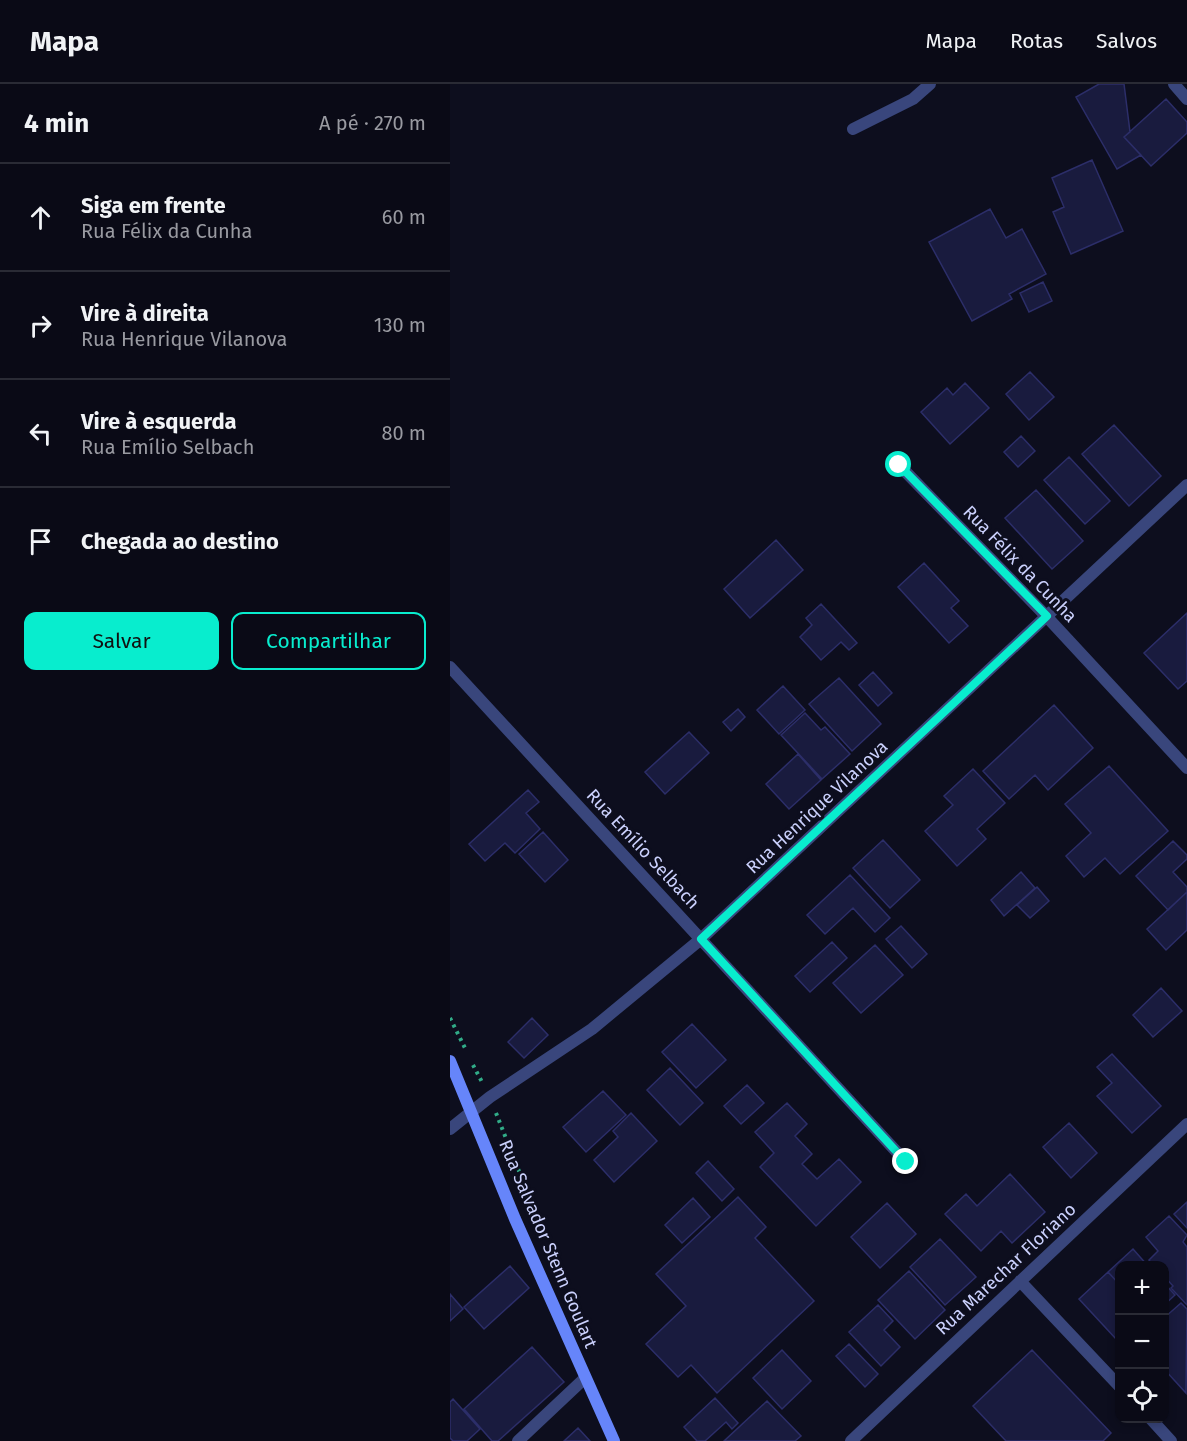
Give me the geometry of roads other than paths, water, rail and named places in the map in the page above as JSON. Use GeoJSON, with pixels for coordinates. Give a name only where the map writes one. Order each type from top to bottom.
{"type":"FeatureCollection","features":[{"type":"Feature","properties":{"kind":"main road","name":"Rua Salvador Stenn Goulart"},"geometry":{"type":"LineString","coordinates":[[450,1061],[472,1110],[515,1220],[614,1441]]}},
{"type":"Feature","properties":{"kind":"street"},"geometry":{"type":"LineString","coordinates":[[853,129],[913,99],[930,84]]}},
{"type":"Feature","properties":{"kind":"street"},"geometry":{"type":"LineString","coordinates":[[1174,84],[1187,99]]}},
{"type":"Feature","properties":{"kind":"street","name":"Rua Félix da Cunha"},"geometry":{"type":"LineString","coordinates":[[899,465],[1047,616],[1187,768]]}},
{"type":"Feature","properties":{"kind":"street","name":"Rua Henrique Vilanova"},"geometry":{"type":"LineString","coordinates":[[450,1130],[472,1110],[591,1029],[701,939],[1187,485]]}},
{"type":"Feature","properties":{"kind":"street","name":"Rua Emílio Selbach"},"geometry":{"type":"LineString","coordinates":[[450,667],[906,1162]]}},
{"type":"Feature","properties":{"kind":"street","name":"Rua Marechar Floriano"},"geometry":{"type":"LineString","coordinates":[[851,1441],[1187,1124]]}},
{"type":"Feature","properties":{"kind":"street"},"geometry":{"type":"LineString","coordinates":[[1020,1281],[1115,1383]]}},
{"type":"Feature","properties":{"kind":"street"},"geometry":{"type":"LineString","coordinates":[[518,1441],[585,1378]]}},
{"type":"Feature","properties":{"kind":"street"},"geometry":{"type":"LineString","coordinates":[[1154,1423],[1171,1441]]}}]}
